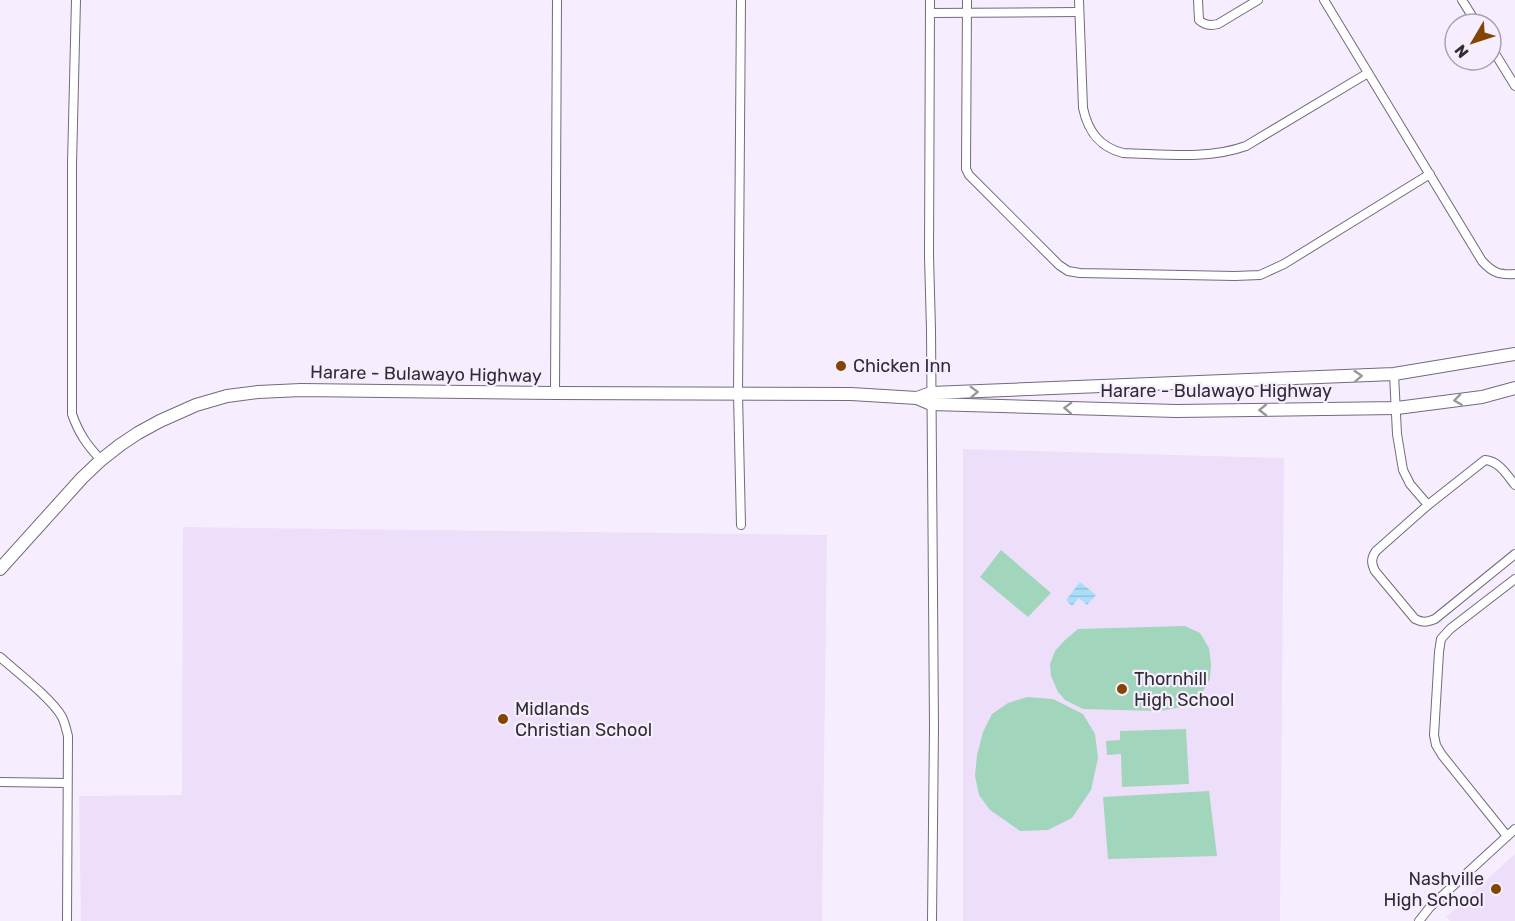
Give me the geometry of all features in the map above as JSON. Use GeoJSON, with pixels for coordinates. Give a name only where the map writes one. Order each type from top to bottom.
{"type":"FeatureCollection","features":[{"type":"Feature","properties":{"kind":"highway","name":"Harare - Bulawayo Highway"},"geometry":{"type":"LineString","coordinates":[[931,399],[1394,374],[1515,354]]}},
{"type":"Feature","properties":{"kind":"highway","name":"Harare - Bulawayo Highway"},"geometry":{"type":"LineString","coordinates":[[0,569],[101,460],[138,433],[196,405],[227,396],[258,392],[302,390],[851,394],[1176,411],[1397,408],[1482,397],[1515,388]]}},
{"type":"Feature","properties":{"kind":"street"},"geometry":{"type":"LineString","coordinates":[[75,0],[72,164],[72,414],[77,429],[101,460]]}},
{"type":"Feature","properties":{"kind":"street"},"geometry":{"type":"LineString","coordinates":[[555,393],[557,0]]}},
{"type":"Feature","properties":{"kind":"street"},"geometry":{"type":"LineString","coordinates":[[741,0],[738,394],[741,525]]}},
{"type":"Feature","properties":{"kind":"street"},"geometry":{"type":"LineString","coordinates":[[930,0],[929,255],[934,727],[932,921]]}},
{"type":"Feature","properties":{"kind":"street"},"geometry":{"type":"LineString","coordinates":[[967,0],[966,169],[969,175],[1059,265],[1068,271],[1260,275],[1284,264],[1430,174]]}},
{"type":"Feature","properties":{"kind":"street"},"geometry":{"type":"LineString","coordinates":[[1079,0],[1085,119],[1088,127],[1105,146],[1114,151],[1201,155],[1234,150],[1246,146],[1368,73]]}},
{"type":"Feature","properties":{"kind":"street"},"geometry":{"type":"LineString","coordinates":[[1198,0],[1199,20],[1206,25],[1213,26],[1258,0]]}},
{"type":"Feature","properties":{"kind":"street"},"geometry":{"type":"LineString","coordinates":[[1324,0],[1482,261],[1491,271],[1515,274]]}},
{"type":"Feature","properties":{"kind":"street"},"geometry":{"type":"LineString","coordinates":[[930,13],[1079,12]]}},
{"type":"Feature","properties":{"kind":"street"},"geometry":{"type":"LineString","coordinates":[[1503,66],[1515,86]]}},
{"type":"Feature","properties":{"kind":"street"},"geometry":{"type":"LineString","coordinates":[[1394,374],[1397,434],[1403,470],[1410,484],[1428,505]]}},
{"type":"Feature","properties":{"kind":"street"},"geometry":{"type":"LineString","coordinates":[[1515,485],[1498,465],[1485,460],[1428,505],[1376,551],[1372,557],[1372,564],[1375,571],[1415,619],[1428,622],[1435,619],[1515,554]]}},
{"type":"Feature","properties":{"kind":"street"},"geometry":{"type":"LineString","coordinates":[[1507,836],[1442,755],[1436,745],[1434,735],[1438,652],[1441,639],[1450,629],[1515,579]]}},
{"type":"Feature","properties":{"kind":"street"},"geometry":{"type":"LineString","coordinates":[[0,657],[54,705],[66,726],[68,736],[67,921]]}},
{"type":"Feature","properties":{"kind":"street"},"geometry":{"type":"LineString","coordinates":[[0,782],[67,783]]}},
{"type":"Feature","properties":{"kind":"street"},"geometry":{"type":"LineString","coordinates":[[1419,921],[1430,907],[1515,829]]}},
{"type":"Feature","properties":{"kind":"shaded area","name":"Thornhill High School"},"geometry":{"type":"Polygon","coordinates":[[[963,449],[1284,458],[1280,921],[963,921],[963,449]]]}},
{"type":"Feature","properties":{"kind":"shaded area","name":"Midlands Christian School"},"geometry":{"type":"Polygon","coordinates":[[[183,527],[827,535],[822,921],[81,921],[79,796],[182,795],[183,527]]]}},
{"type":"Feature","properties":{"kind":"shaded area","name":"Nashville High School"},"geometry":{"type":"Polygon","coordinates":[[[1515,854],[1515,921],[1450,921],[1446,917],[1515,854]]]}},
{"type":"Feature","properties":{"kind":"green space"},"geometry":{"type":"Polygon","coordinates":[[[1001,550],[1051,593],[1028,617],[980,577],[1001,550]]]}},
{"type":"Feature","properties":{"kind":"green space"},"geometry":{"type":"Polygon","coordinates":[[[1185,626],[1200,633],[1209,648],[1211,664],[1210,679],[1202,693],[1187,706],[1160,711],[1083,709],[1065,700],[1058,692],[1051,676],[1050,664],[1055,651],[1078,629],[1185,626]]]}},
{"type":"Feature","properties":{"kind":"green space"},"geometry":{"type":"Polygon","coordinates":[[[1027,697],[1053,699],[1083,714],[1095,734],[1098,758],[1091,790],[1072,818],[1048,830],[1020,831],[990,810],[979,795],[975,776],[983,732],[992,714],[1008,703],[1027,697]]]}},
{"type":"Feature","properties":{"kind":"green space"},"geometry":{"type":"Polygon","coordinates":[[[1186,729],[1189,784],[1122,787],[1121,754],[1107,755],[1106,741],[1120,740],[1120,731],[1186,729]]]}},
{"type":"Feature","properties":{"kind":"green space"},"geometry":{"type":"Polygon","coordinates":[[[1209,791],[1217,856],[1108,859],[1103,797],[1209,791]]]}},
{"type":"Feature","properties":{"kind":"water"},"geometry":{"type":"Polygon","coordinates":[[[1080,582],[1096,595],[1087,605],[1079,598],[1072,606],[1066,600],[1080,582]]]}},
{"type":"Feature","properties":{"kind":"place","name":"Chicken Inn"},"geometry":{"type":"Point","coordinates":[841,366]}},
{"type":"Feature","properties":{"kind":"place","name":"Thornhill High School"},"geometry":{"type":"Point","coordinates":[1122,689]}},
{"type":"Feature","properties":{"kind":"place","name":"Midlands Christian School"},"geometry":{"type":"Point","coordinates":[503,719]}},
{"type":"Feature","properties":{"kind":"place","name":"Nashville High School"},"geometry":{"type":"Point","coordinates":[1496,889]}}]}
